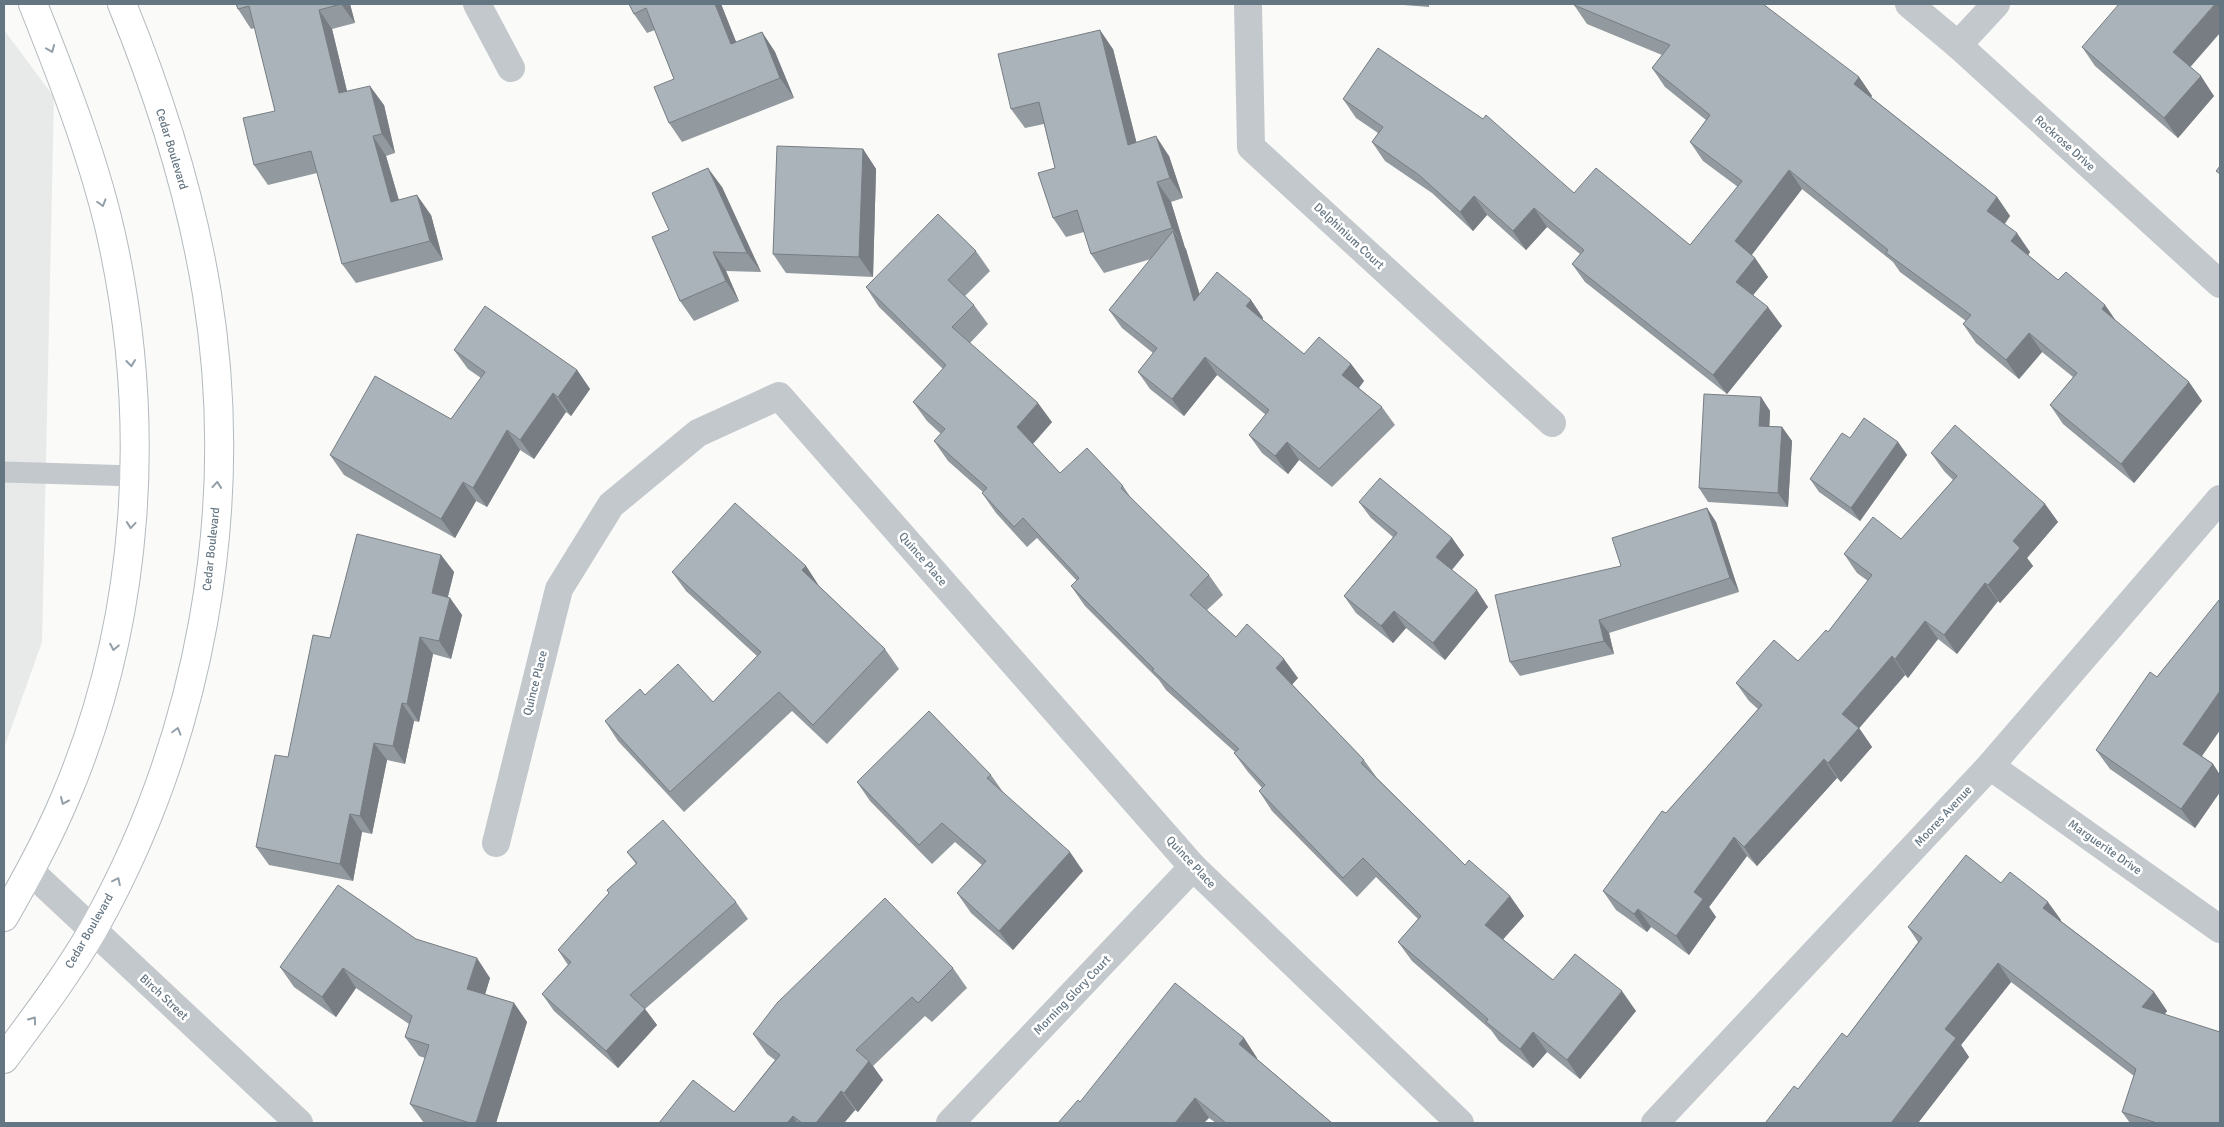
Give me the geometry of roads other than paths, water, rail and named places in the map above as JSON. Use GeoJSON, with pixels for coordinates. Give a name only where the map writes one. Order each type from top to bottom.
{"type":"FeatureCollection","features":[{"type":"Feature","properties":{"kind":"main road"},"geometry":{"type":"LineString","coordinates":[[4,917],[30,871],[65,799],[92,726],[114,650],[128,567],[135,476],[134,391],[125,307],[110,228],[84,142],[57,63],[33,4]]}},
{"type":"Feature","properties":{"kind":"main road","name":"Cedar Boulevard"},"geometry":{"type":"LineString","coordinates":[[4,1059],[49,997],[92,930],[139,838],[171,751],[194,669],[210,578],[218,476],[217,387],[207,295],[190,209],[163,117],[122,4]]}},
{"type":"Feature","properties":{"kind":"street"},"geometry":{"type":"LineString","coordinates":[[478,4],[511,68]]}},
{"type":"Feature","properties":{"kind":"street","name":"Delphinium Court"},"geometry":{"type":"LineString","coordinates":[[1248,4],[1251,147],[1552,423]]}},
{"type":"Feature","properties":{"kind":"street","name":"Rockrose Drive"},"geometry":{"type":"LineString","coordinates":[[1909,4],[1958,45],[2220,284]]}},
{"type":"Feature","properties":{"kind":"street"},"geometry":{"type":"LineString","coordinates":[[1958,45],[1996,4]]}},
{"type":"Feature","properties":{"kind":"street","name":"Quince Place"},"geometry":{"type":"LineString","coordinates":[[496,843],[559,589],[611,505],[698,433],[779,396],[1193,867],[1460,1123]]}},
{"type":"Feature","properties":{"kind":"street","name":"Moores Avenue"},"geometry":{"type":"LineString","coordinates":[[1655,1123],[1990,766],[2220,499]]}},
{"type":"Feature","properties":{"kind":"street","name":"Marguerite Drive"},"geometry":{"type":"LineString","coordinates":[[1990,766],[2220,929]]}},
{"type":"Feature","properties":{"kind":"street","name":"Morning Glory Court"},"geometry":{"type":"LineString","coordinates":[[950,1123],[1193,867]]}},
{"type":"Feature","properties":{"kind":"street","name":"Birch Street"},"geometry":{"type":"LineString","coordinates":[[30,871],[299,1123]]}},
{"type":"Feature","properties":{"kind":"lane"},"geometry":{"type":"LineString","coordinates":[[4,472],[135,476]]}}]}
